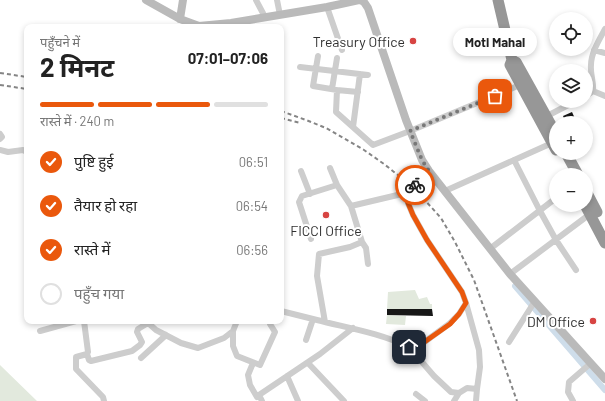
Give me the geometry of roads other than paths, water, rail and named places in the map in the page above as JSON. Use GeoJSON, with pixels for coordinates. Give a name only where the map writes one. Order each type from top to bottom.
{"type":"FeatureCollection","features":[{"type":"Feature","properties":{"kind":"highway"},"geometry":{"type":"LineString","coordinates":[[498,0],[512,60],[510,65],[520,85],[543,118]]}},
{"type":"Feature","properties":{"kind":"highway"},"geometry":{"type":"LineString","coordinates":[[512,60],[516,62],[549,130]]}},
{"type":"Feature","properties":{"kind":"highway"},"geometry":{"type":"LineString","coordinates":[[593,205],[605,229]]}},
{"type":"Feature","properties":{"kind":"highway"},"geometry":{"type":"LineString","coordinates":[[590,212],[605,243]]}},
{"type":"Feature","properties":{"kind":"street"},"geometry":{"type":"LineString","coordinates":[[146,0],[154,2],[180,19],[194,24]]}},
{"type":"Feature","properties":{"kind":"street"},"geometry":{"type":"LineString","coordinates":[[180,19],[183,0]]}},
{"type":"Feature","properties":{"kind":"street"},"geometry":{"type":"LineString","coordinates":[[256,0],[265,18]]}},
{"type":"Feature","properties":{"kind":"street"},"geometry":{"type":"LineString","coordinates":[[277,0],[280,15]]}},
{"type":"Feature","properties":{"kind":"street"},"geometry":{"type":"LineString","coordinates":[[220,24],[265,18],[359,0],[364,2],[368,8],[410,131],[422,160],[429,171],[510,274],[535,301],[587,366],[605,379]]}},
{"type":"Feature","properties":{"kind":"street"},"geometry":{"type":"LineString","coordinates":[[327,7],[342,50]]}},
{"type":"Feature","properties":{"kind":"street"},"geometry":{"type":"LineString","coordinates":[[590,64],[594,50],[605,29]]}},
{"type":"Feature","properties":{"kind":"street"},"geometry":{"type":"LineString","coordinates":[[594,50],[605,53]]}},
{"type":"Feature","properties":{"kind":"street"},"geometry":{"type":"LineString","coordinates":[[318,56],[313,86],[358,92]]}},
{"type":"Feature","properties":{"kind":"street"},"geometry":{"type":"LineString","coordinates":[[337,58],[335,71],[336,112],[373,145],[520,85]]}},
{"type":"Feature","properties":{"kind":"street"},"geometry":{"type":"LineString","coordinates":[[300,67],[368,75]]}},
{"type":"Feature","properties":{"kind":"street"},"geometry":{"type":"LineString","coordinates":[[353,127],[360,74]]}},
{"type":"Feature","properties":{"kind":"street"},"geometry":{"type":"LineString","coordinates":[[593,91],[605,96]]}},
{"type":"Feature","properties":{"kind":"street"},"geometry":{"type":"LineString","coordinates":[[543,118],[562,108]]}},
{"type":"Feature","properties":{"kind":"street"},"geometry":{"type":"LineString","coordinates":[[0,134],[2,137],[0,139]]}},
{"type":"Feature","properties":{"kind":"street"},"geometry":{"type":"LineString","coordinates":[[444,191],[514,160],[549,148]]}},
{"type":"Feature","properties":{"kind":"street"},"geometry":{"type":"LineString","coordinates":[[0,150],[8,152],[24,150]]}},
{"type":"Feature","properties":{"kind":"street"},"geometry":{"type":"LineString","coordinates":[[514,160],[556,240],[576,270]]}},
{"type":"Feature","properties":{"kind":"street"},"geometry":{"type":"LineString","coordinates":[[330,168],[337,185],[352,206],[362,242],[366,248],[368,264]]}},
{"type":"Feature","properties":{"kind":"street"},"geometry":{"type":"LineString","coordinates":[[301,171],[310,194]]}},
{"type":"Feature","properties":{"kind":"street"},"geometry":{"type":"LineString","coordinates":[[352,206],[406,193],[429,171]]}},
{"type":"Feature","properties":{"kind":"street"},"geometry":{"type":"LineString","coordinates":[[311,239],[298,202],[302,196],[337,185]]}},
{"type":"Feature","properties":{"kind":"street"},"geometry":{"type":"LineString","coordinates":[[406,193],[413,215],[427,240],[462,292],[466,303],[478,350],[480,367],[476,389],[476,401]]}},
{"type":"Feature","properties":{"kind":"street"},"geometry":{"type":"LineString","coordinates":[[491,248],[549,204]]}},
{"type":"Feature","properties":{"kind":"street"},"geometry":{"type":"LineString","coordinates":[[510,274],[556,240],[585,212]]}},
{"type":"Feature","properties":{"kind":"street"},"geometry":{"type":"LineString","coordinates":[[325,322],[317,276],[319,254],[350,247],[362,242]]}},
{"type":"Feature","properties":{"kind":"street"},"geometry":{"type":"LineString","coordinates":[[509,342],[535,301]]}},
{"type":"Feature","properties":{"kind":"street"},"geometry":{"type":"LineString","coordinates":[[409,347],[423,343],[450,324],[466,303]]}},
{"type":"Feature","properties":{"kind":"street"},"geometry":{"type":"LineString","coordinates":[[284,312],[354,328],[397,341],[409,347],[434,376],[451,392],[459,393]]}},
{"type":"Feature","properties":{"kind":"street"},"geometry":{"type":"LineString","coordinates":[[306,340],[312,319]]}},
{"type":"Feature","properties":{"kind":"street"},"geometry":{"type":"LineString","coordinates":[[40,331],[65,324]]}},
{"type":"Feature","properties":{"kind":"street"},"geometry":{"type":"LineString","coordinates":[[84,324],[87,354],[89,360],[91,361],[134,350],[142,342],[137,332],[138,329],[144,324]]}},
{"type":"Feature","properties":{"kind":"street"},"geometry":{"type":"LineString","coordinates":[[149,324],[156,330],[181,343],[198,348],[224,338],[233,330]]}},
{"type":"Feature","properties":{"kind":"street"},"geometry":{"type":"LineString","coordinates":[[236,324],[233,330],[233,346],[237,356],[260,365],[275,332],[270,324]]}},
{"type":"Feature","properties":{"kind":"street"},"geometry":{"type":"LineString","coordinates":[[251,401],[259,398],[354,328]]}},
{"type":"Feature","properties":{"kind":"street"},"geometry":{"type":"LineString","coordinates":[[141,358],[166,335]]}},
{"type":"Feature","properties":{"kind":"street"},"geometry":{"type":"LineString","coordinates":[[87,354],[76,357],[76,369],[103,397],[104,401]]}},
{"type":"Feature","properties":{"kind":"street"},"geometry":{"type":"LineString","coordinates":[[254,362],[248,376],[250,385],[259,398]]}},
{"type":"Feature","properties":{"kind":"street"},"geometry":{"type":"LineString","coordinates":[[308,363],[344,401]]}},
{"type":"Feature","properties":{"kind":"street"},"geometry":{"type":"LineString","coordinates":[[573,401],[568,392],[570,382],[587,366]]}},
{"type":"Feature","properties":{"kind":"street"},"geometry":{"type":"LineString","coordinates":[[287,376],[298,401]]}},
{"type":"Feature","properties":{"kind":"street"},"geometry":{"type":"LineString","coordinates":[[454,401],[459,393],[467,388],[476,389]]}},
{"type":"Feature","properties":{"kind":"street"},"geometry":{"type":"LineString","coordinates":[[416,394],[425,401]]}},
{"type":"Feature","properties":{"kind":"waterway"},"geometry":{"type":"LineString","coordinates":[[515,286],[605,390]]}},
{"type":"Feature","properties":{"kind":"railway"},"geometry":{"type":"LineString","coordinates":[[0,73],[24,77]]}},
{"type":"Feature","properties":{"kind":"railway"},"geometry":{"type":"LineString","coordinates":[[0,85],[24,89]]}},
{"type":"Feature","properties":{"kind":"railway"},"geometry":{"type":"LineString","coordinates":[[284,112],[326,128],[364,150],[413,187],[441,218],[474,280],[517,401]]}},
{"type":"Feature","properties":{"kind":"railway"},"geometry":{"type":"LineString","coordinates":[[284,119],[300,123]]}},
{"type":"Feature","properties":{"kind":"place","name":"Treasury Office"},"geometry":{"type":"Point","coordinates":[413,41]}},
{"type":"Feature","properties":{"kind":"place","name":"Moti Mahal"},"geometry":{"type":"Point","coordinates":[495,96]}},
{"type":"Feature","properties":{"kind":"place","name":"FICCI Office"},"geometry":{"type":"Point","coordinates":[326,215]}},
{"type":"Feature","properties":{"kind":"place","name":"DM Office"},"geometry":{"type":"Point","coordinates":[593,321]}}]}
